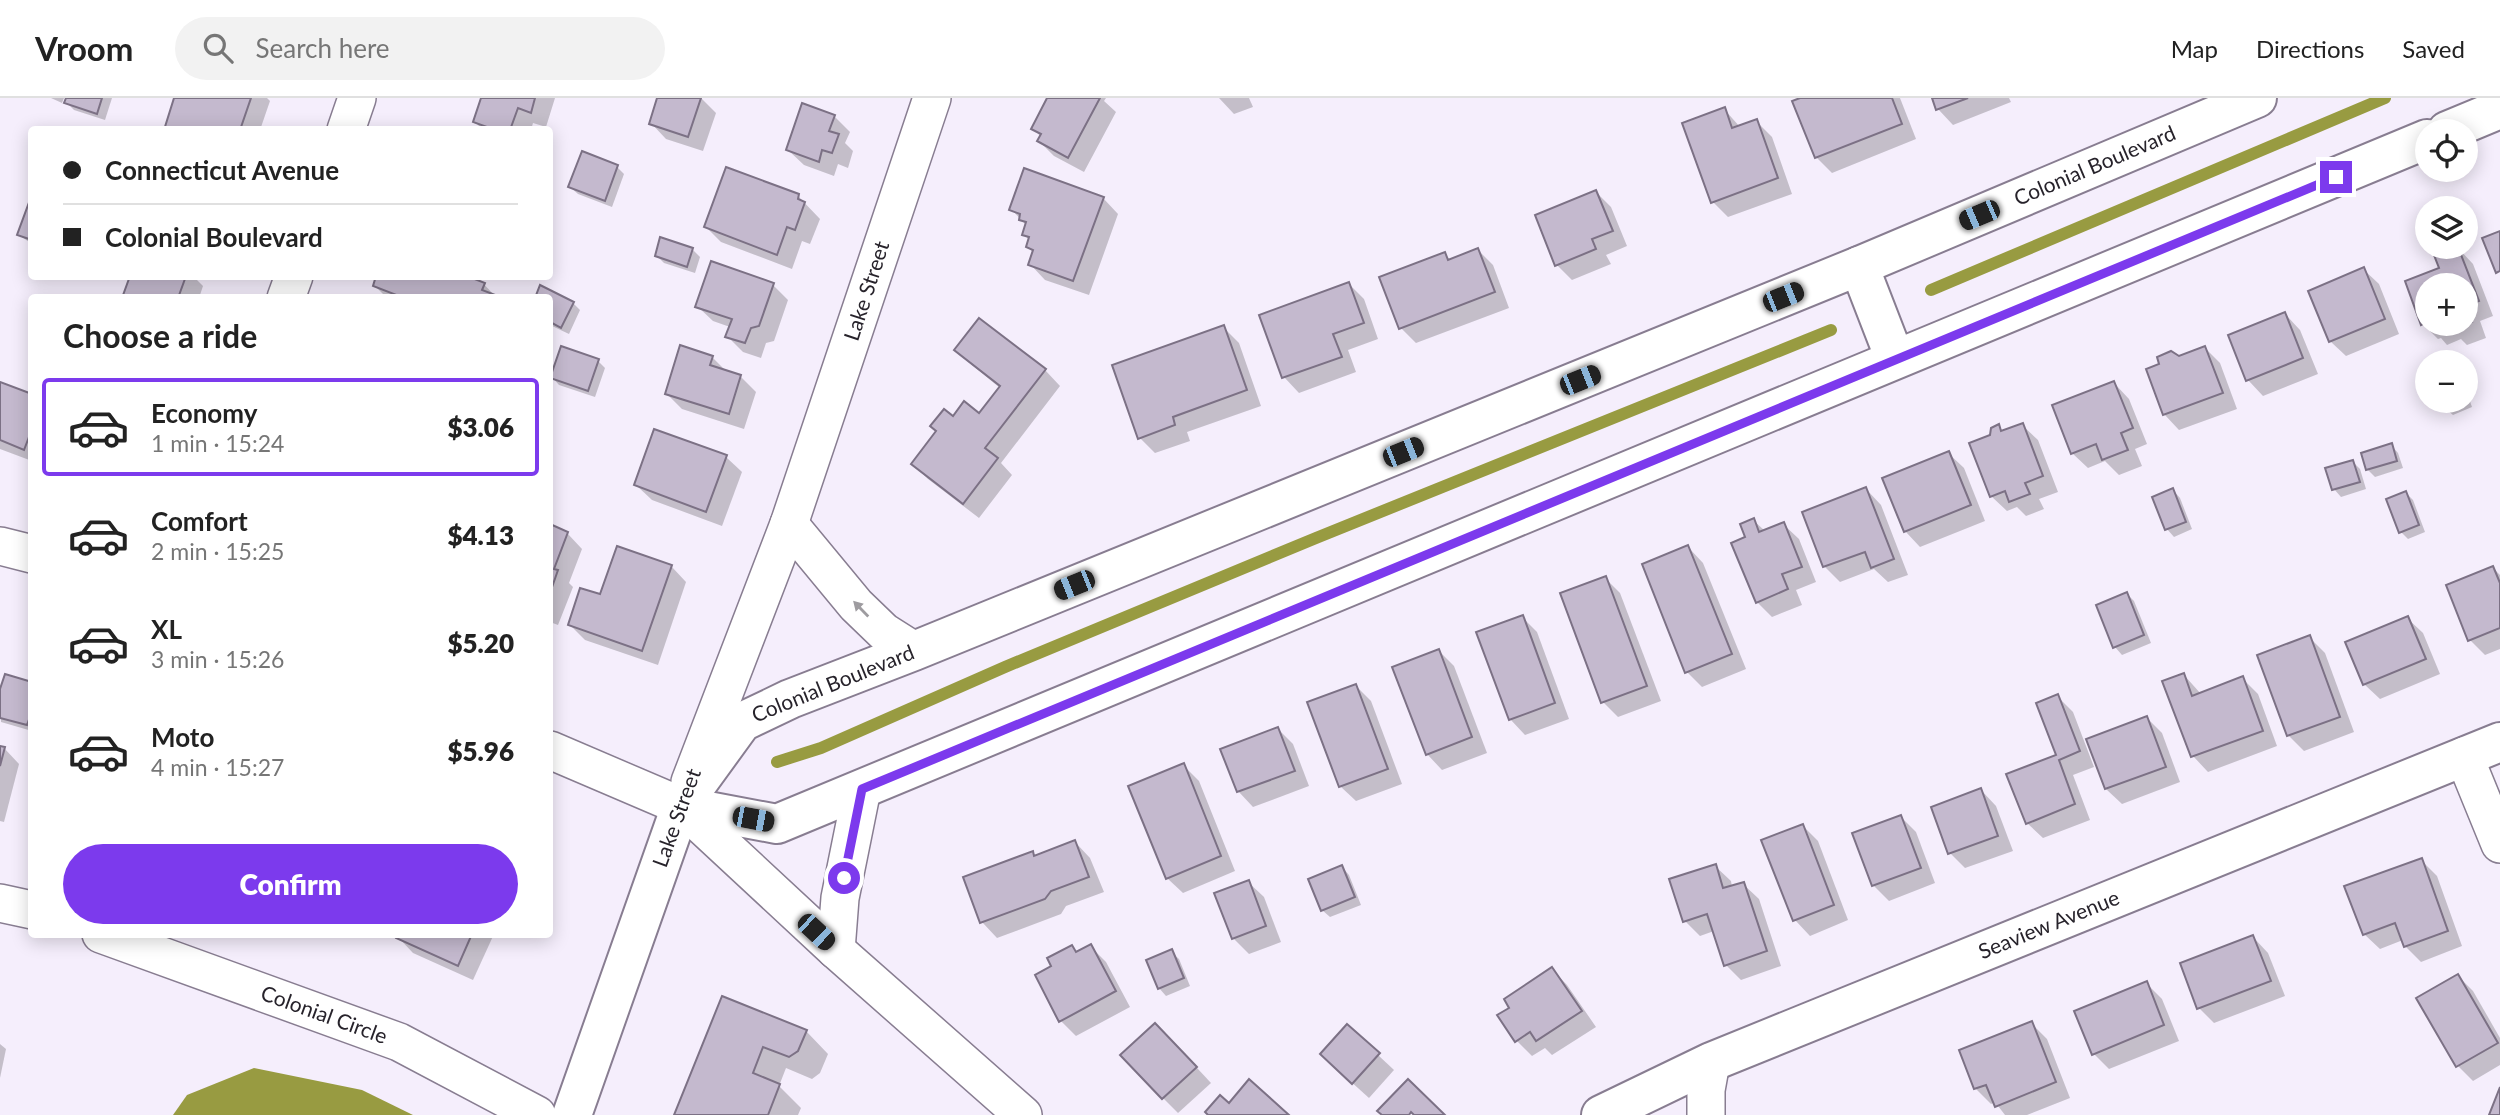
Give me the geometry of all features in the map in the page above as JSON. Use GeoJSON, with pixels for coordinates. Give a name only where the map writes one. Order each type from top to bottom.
{"type":"FeatureCollection","features":[{"type":"Feature","properties":{"kind":"street"},"geometry":{"type":"LineString","coordinates":[[347,126],[357,98]]}},
{"type":"Feature","properties":{"kind":"street","name":"Lake Street"},"geometry":{"type":"LineString","coordinates":[[572,1115],[681,806],[789,524],[932,98]]}},
{"type":"Feature","properties":{"kind":"street","name":"Colonial Boulevard"},"geometry":{"type":"LineString","coordinates":[[681,806],[742,722],[790,699],[1859,266],[2257,98]]}},
{"type":"Feature","properties":{"kind":"street"},"geometry":{"type":"LineString","coordinates":[[2476,119],[2500,109]]}},
{"type":"Feature","properties":{"kind":"street"},"geometry":{"type":"LineString","coordinates":[[553,751],[681,806],[777,824],[2415,144]]}},
{"type":"Feature","properties":{"kind":"street"},"geometry":{"type":"LineString","coordinates":[[1859,266],[1895,359]]}},
{"type":"Feature","properties":{"kind":"street"},"geometry":{"type":"LineString","coordinates":[[789,524],[856,605],[884,632],[914,651]]}},
{"type":"Feature","properties":{"kind":"street"},"geometry":{"type":"LineString","coordinates":[[0,546],[28,553]]}},
{"type":"Feature","properties":{"kind":"street","name":"Seaview Avenue"},"geometry":{"type":"LineString","coordinates":[[1601,1115],[1711,1062],[2500,741]]}},
{"type":"Feature","properties":{"kind":"street"},"geometry":{"type":"LineString","coordinates":[[2465,756],[2500,844]]}},
{"type":"Feature","properties":{"kind":"street"},"geometry":{"type":"LineString","coordinates":[[836,950],[840,898],[862,789]]}},
{"type":"Feature","properties":{"kind":"street"},"geometry":{"type":"LineString","coordinates":[[681,806],[836,950],[1023,1115]]}},
{"type":"Feature","properties":{"kind":"street"},"geometry":{"type":"LineString","coordinates":[[0,903],[28,909]]}},
{"type":"Feature","properties":{"kind":"street","name":"Colonial Circle"},"geometry":{"type":"LineString","coordinates":[[112,938],[399,1042],[537,1115]]}},
{"type":"Feature","properties":{"kind":"street"},"geometry":{"type":"LineString","coordinates":[[1706,1115],[1706,1090],[1711,1062]]}},
{"type":"Feature","properties":{"kind":"shaded area"},"geometry":{"type":"Polygon","coordinates":[[[254,1068],[362,1090],[413,1115],[173,1115],[187,1095],[254,1068]]]}},
{"type":"Feature","properties":{"kind":"building"},"geometry":{"type":"Polygon","coordinates":[[[66,98],[102,98],[97,114],[64,103],[66,98]]]}},
{"type":"Feature","properties":{"kind":"building"},"geometry":{"type":"Polygon","coordinates":[[[174,98],[251,98],[241,126],[165,126],[174,98]]]}},
{"type":"Feature","properties":{"kind":"building"},"geometry":{"type":"Polygon","coordinates":[[[481,98],[535,98],[531,113],[518,108],[511,126],[484,126],[473,122],[481,98]]]}},
{"type":"Feature","properties":{"kind":"building"},"geometry":{"type":"Polygon","coordinates":[[[657,98],[701,98],[688,137],[649,124],[657,98]]]}},
{"type":"Feature","properties":{"kind":"building"},"geometry":{"type":"Polygon","coordinates":[[[1047,98],[1100,98],[1068,158],[1037,141],[1041,134],[1031,129],[1047,98]]]}},
{"type":"Feature","properties":{"kind":"building"},"geometry":{"type":"Polygon","coordinates":[[[1800,98],[1892,98],[1902,124],[1815,158],[1792,101],[1800,98]]]}},
{"type":"Feature","properties":{"kind":"building"},"geometry":{"type":"Polygon","coordinates":[[[1932,98],[1968,98],[1936,110],[1932,98]]]}},
{"type":"Feature","properties":{"kind":"building"},"geometry":{"type":"Polygon","coordinates":[[[802,103],[835,115],[829,131],[839,134],[832,153],[822,150],[819,162],[786,150],[802,103]]]}},
{"type":"Feature","properties":{"kind":"building"},"geometry":{"type":"Polygon","coordinates":[[[1725,107],[1732,128],[1757,119],[1778,178],[1711,203],[1682,123],[1725,107]]]}},
{"type":"Feature","properties":{"kind":"building"},"geometry":{"type":"Polygon","coordinates":[[[582,151],[618,165],[605,201],[568,187],[582,151]]]}},
{"type":"Feature","properties":{"kind":"building"},"geometry":{"type":"Polygon","coordinates":[[[726,167],[799,194],[798,199],[805,202],[795,230],[787,227],[777,255],[704,227],[726,167]]]}},
{"type":"Feature","properties":{"kind":"building"},"geometry":{"type":"Polygon","coordinates":[[[1024,168],[1104,197],[1073,281],[1028,265],[1033,250],[1026,247],[1029,237],[1022,235],[1026,222],[1019,220],[1020,214],[1009,210],[1024,168]]]}},
{"type":"Feature","properties":{"kind":"building"},"geometry":{"type":"Polygon","coordinates":[[[1596,190],[1613,231],[1592,239],[1596,249],[1555,266],[1535,215],[1596,190]]]}},
{"type":"Feature","properties":{"kind":"building"},"geometry":{"type":"Polygon","coordinates":[[[28,205],[28,239],[17,235],[28,205]]]}},
{"type":"Feature","properties":{"kind":"building"},"geometry":{"type":"Polygon","coordinates":[[[2500,231],[2500,271],[2496,273],[2482,238],[2500,231]]]}},
{"type":"Feature","properties":{"kind":"building"},"geometry":{"type":"Polygon","coordinates":[[[660,237],[693,248],[687,267],[655,256],[660,237]]]}},
{"type":"Feature","properties":{"kind":"building"},"geometry":{"type":"Polygon","coordinates":[[[1478,248],[1495,292],[1399,329],[1379,277],[1445,252],[1448,260],[1478,248]]]}},
{"type":"Feature","properties":{"kind":"building"},"geometry":{"type":"Polygon","coordinates":[[[2436,259],[2463,259],[2468,273],[2426,273],[2439,268],[2436,259]]]}},
{"type":"Feature","properties":{"kind":"building"},"geometry":{"type":"Polygon","coordinates":[[[711,261],[774,283],[759,326],[751,328],[745,343],[725,337],[732,319],[695,307],[711,261]]]}},
{"type":"Feature","properties":{"kind":"building"},"geometry":{"type":"Polygon","coordinates":[[[2364,267],[2385,319],[2329,342],[2308,291],[2364,267]]]}},
{"type":"Feature","properties":{"kind":"building"},"geometry":{"type":"Polygon","coordinates":[[[2415,277],[2415,308],[2405,281],[2415,277]]]}},
{"type":"Feature","properties":{"kind":"building"},"geometry":{"type":"Polygon","coordinates":[[[129,280],[185,280],[179,294],[123,294],[129,280]]]}},
{"type":"Feature","properties":{"kind":"building"},"geometry":{"type":"Polygon","coordinates":[[[375,280],[477,280],[485,283],[482,290],[493,294],[394,294],[373,286],[375,280]]]}},
{"type":"Feature","properties":{"kind":"building"},"geometry":{"type":"Polygon","coordinates":[[[1349,282],[1364,323],[1333,334],[1342,357],[1282,378],[1259,315],[1349,282]]]}},
{"type":"Feature","properties":{"kind":"building"},"geometry":{"type":"Polygon","coordinates":[[[540,285],[574,302],[561,328],[553,324],[553,294],[537,294],[540,285]]]}},
{"type":"Feature","properties":{"kind":"building"},"geometry":{"type":"Polygon","coordinates":[[[2285,312],[2303,358],[2246,381],[2228,335],[2285,312]]]}},
{"type":"Feature","properties":{"kind":"building"},"geometry":{"type":"Polygon","coordinates":[[[979,318],[1046,369],[985,448],[998,458],[963,504],[911,464],[936,431],[930,426],[944,409],[953,416],[964,401],[979,413],[1000,386],[954,350],[979,318]]]}},
{"type":"Feature","properties":{"kind":"building"},"geometry":{"type":"Polygon","coordinates":[[[1224,325],[1247,390],[1173,417],[1175,425],[1138,439],[1112,365],[1224,325]]]}},
{"type":"Feature","properties":{"kind":"building"},"geometry":{"type":"Polygon","coordinates":[[[680,345],[713,356],[710,365],[741,375],[729,414],[665,394],[680,345]]]}},
{"type":"Feature","properties":{"kind":"building"},"geometry":{"type":"Polygon","coordinates":[[[561,346],[599,359],[588,391],[553,379],[553,369],[561,346]]]}},
{"type":"Feature","properties":{"kind":"building"},"geometry":{"type":"Polygon","coordinates":[[[2205,346],[2223,393],[2163,415],[2146,369],[2159,364],[2157,357],[2171,351],[2179,356],[2205,346]]]}},
{"type":"Feature","properties":{"kind":"building"},"geometry":{"type":"Polygon","coordinates":[[[2114,381],[2133,428],[2121,433],[2128,450],[2102,460],[2096,444],[2071,454],[2052,405],[2114,381]]]}},
{"type":"Feature","properties":{"kind":"building"},"geometry":{"type":"Polygon","coordinates":[[[0,382],[28,392],[28,440],[24,450],[0,440],[0,382]]]}},
{"type":"Feature","properties":{"kind":"building"},"geometry":{"type":"Polygon","coordinates":[[[2023,423],[2043,476],[2025,483],[2030,494],[2009,502],[2005,491],[1990,497],[1969,443],[1990,435],[1991,428],[1999,424],[2001,431],[2023,423]]]}},
{"type":"Feature","properties":{"kind":"building"},"geometry":{"type":"Polygon","coordinates":[[[654,429],[727,455],[706,512],[634,485],[654,429]]]}},
{"type":"Feature","properties":{"kind":"building"},"geometry":{"type":"Polygon","coordinates":[[[2392,443],[2397,461],[2366,470],[2361,453],[2392,443]]]}},
{"type":"Feature","properties":{"kind":"building"},"geometry":{"type":"Polygon","coordinates":[[[1949,451],[1971,505],[1904,532],[1882,478],[1949,451]]]}},
{"type":"Feature","properties":{"kind":"building"},"geometry":{"type":"Polygon","coordinates":[[[2353,460],[2360,482],[2332,490],[2325,468],[2353,460]]]}},
{"type":"Feature","properties":{"kind":"building"},"geometry":{"type":"Polygon","coordinates":[[[1866,487],[1894,559],[1871,568],[1865,552],[1823,567],[1802,512],[1866,487]]]}},
{"type":"Feature","properties":{"kind":"building"},"geometry":{"type":"Polygon","coordinates":[[[2173,488],[2186,522],[2165,530],[2152,497],[2173,488]]]}},
{"type":"Feature","properties":{"kind":"building"},"geometry":{"type":"Polygon","coordinates":[[[2406,491],[2419,525],[2399,533],[2386,499],[2406,491]]]}},
{"type":"Feature","properties":{"kind":"building"},"geometry":{"type":"Polygon","coordinates":[[[1754,518],[1759,532],[1784,522],[1802,567],[1782,574],[1788,589],[1756,603],[1731,543],[1745,537],[1740,524],[1754,518]]]}},
{"type":"Feature","properties":{"kind":"building"},"geometry":{"type":"Polygon","coordinates":[[[553,525],[568,532],[554,569],[558,570],[553,584],[553,525]]]}},
{"type":"Feature","properties":{"kind":"building"},"geometry":{"type":"Polygon","coordinates":[[[1688,545],[1732,654],[1685,673],[1642,564],[1688,545]]]}},
{"type":"Feature","properties":{"kind":"building"},"geometry":{"type":"Polygon","coordinates":[[[617,546],[672,565],[642,651],[568,625],[580,588],[600,594],[617,546]]]}},
{"type":"Feature","properties":{"kind":"building"},"geometry":{"type":"Polygon","coordinates":[[[2493,566],[2500,583],[2500,628],[2468,641],[2446,585],[2493,566]]]}},
{"type":"Feature","properties":{"kind":"building"},"geometry":{"type":"Polygon","coordinates":[[[1606,576],[1647,686],[1601,703],[1560,593],[1606,576]]]}},
{"type":"Feature","properties":{"kind":"building"},"geometry":{"type":"Polygon","coordinates":[[[2127,592],[2144,635],[2113,648],[2096,605],[2127,592]]]}},
{"type":"Feature","properties":{"kind":"building"},"geometry":{"type":"Polygon","coordinates":[[[1523,615],[1555,703],[1509,720],[1476,632],[1523,615]]]}},
{"type":"Feature","properties":{"kind":"building"},"geometry":{"type":"Polygon","coordinates":[[[2408,616],[2426,659],[2363,685],[2345,642],[2408,616]]]}},
{"type":"Feature","properties":{"kind":"building"},"geometry":{"type":"Polygon","coordinates":[[[2310,635],[2340,717],[2287,736],[2257,655],[2310,635]]]}},
{"type":"Feature","properties":{"kind":"building"},"geometry":{"type":"Polygon","coordinates":[[[1439,649],[1472,737],[1426,755],[1392,667],[1439,649]]]}},
{"type":"Feature","properties":{"kind":"building"},"geometry":{"type":"Polygon","coordinates":[[[2184,673],[2192,696],[2243,676],[2263,731],[2191,757],[2162,681],[2184,673]]]}},
{"type":"Feature","properties":{"kind":"building"},"geometry":{"type":"Polygon","coordinates":[[[5,674],[28,681],[27,725],[0,718],[0,689],[5,674]]]}},
{"type":"Feature","properties":{"kind":"building"},"geometry":{"type":"Polygon","coordinates":[[[1356,684],[1388,769],[1339,787],[1307,702],[1356,684]]]}},
{"type":"Feature","properties":{"kind":"building"},"geometry":{"type":"Polygon","coordinates":[[[2058,694],[2080,751],[2059,760],[2075,804],[2026,824],[2006,774],[2056,755],[2036,703],[2058,694]]]}},
{"type":"Feature","properties":{"kind":"building"},"geometry":{"type":"Polygon","coordinates":[[[2147,716],[2166,767],[2105,789],[2086,739],[2147,716]]]}},
{"type":"Feature","properties":{"kind":"building"},"geometry":{"type":"Polygon","coordinates":[[[1278,727],[1295,771],[1237,792],[1220,749],[1278,727]]]}},
{"type":"Feature","properties":{"kind":"building"},"geometry":{"type":"Polygon","coordinates":[[[0,746],[5,747],[0,766],[0,746]]]}},
{"type":"Feature","properties":{"kind":"building"},"geometry":{"type":"Polygon","coordinates":[[[1184,763],[1221,856],[1166,879],[1128,786],[1184,763]]]}},
{"type":"Feature","properties":{"kind":"building"},"geometry":{"type":"Polygon","coordinates":[[[1981,788],[1998,836],[1948,854],[1931,807],[1981,788]]]}},
{"type":"Feature","properties":{"kind":"building"},"geometry":{"type":"Polygon","coordinates":[[[1901,815],[1921,868],[1872,886],[1852,833],[1901,815]]]}},
{"type":"Feature","properties":{"kind":"building"},"geometry":{"type":"Polygon","coordinates":[[[1803,824],[1834,905],[1793,921],[1761,840],[1803,824]]]}},
{"type":"Feature","properties":{"kind":"building"},"geometry":{"type":"Polygon","coordinates":[[[1075,840],[1089,877],[1051,891],[1045,899],[980,923],[963,877],[1033,851],[1034,856],[1075,840]]]}},
{"type":"Feature","properties":{"kind":"building"},"geometry":{"type":"Polygon","coordinates":[[[2422,858],[2448,931],[2404,947],[2395,923],[2363,935],[2344,886],[2422,858]]]}},
{"type":"Feature","properties":{"kind":"building"},"geometry":{"type":"Polygon","coordinates":[[[1716,864],[1723,888],[1744,882],[1767,951],[1724,966],[1707,914],[1683,922],[1669,879],[1716,864]]]}},
{"type":"Feature","properties":{"kind":"building"},"geometry":{"type":"Polygon","coordinates":[[[1342,865],[1355,897],[1321,911],[1308,879],[1342,865]]]}},
{"type":"Feature","properties":{"kind":"building"},"geometry":{"type":"Polygon","coordinates":[[[1249,880],[1266,926],[1232,939],[1214,893],[1249,880]]]}},
{"type":"Feature","properties":{"kind":"building"},"geometry":{"type":"Polygon","coordinates":[[[2253,935],[2271,981],[2197,1009],[2180,963],[2253,935]]]}},
{"type":"Feature","properties":{"kind":"building"},"geometry":{"type":"Polygon","coordinates":[[[396,938],[470,938],[458,966],[396,938]]]}},
{"type":"Feature","properties":{"kind":"building"},"geometry":{"type":"Polygon","coordinates":[[[1091,944],[1116,991],[1059,1022],[1035,975],[1051,966],[1047,958],[1072,945],[1076,952],[1091,944]]]}},
{"type":"Feature","properties":{"kind":"building"},"geometry":{"type":"Polygon","coordinates":[[[1172,949],[1184,978],[1158,989],[1146,960],[1172,949]]]}},
{"type":"Feature","properties":{"kind":"building"},"geometry":{"type":"Polygon","coordinates":[[[1552,967],[1582,1011],[1536,1041],[1530,1032],[1515,1042],[1497,1015],[1509,1008],[1504,999],[1552,967]]]}},
{"type":"Feature","properties":{"kind":"building"},"geometry":{"type":"Polygon","coordinates":[[[2458,974],[2498,1043],[2456,1067],[2416,998],[2458,974]]]}},
{"type":"Feature","properties":{"kind":"building"},"geometry":{"type":"Polygon","coordinates":[[[2147,981],[2164,1025],[2092,1055],[2074,1011],[2147,981]]]}},
{"type":"Feature","properties":{"kind":"building"},"geometry":{"type":"Polygon","coordinates":[[[722,996],[807,1030],[798,1051],[789,1057],[763,1047],[753,1073],[780,1084],[768,1115],[674,1115],[722,996]]]}},
{"type":"Feature","properties":{"kind":"building"},"geometry":{"type":"Polygon","coordinates":[[[2032,1021],[2056,1082],[1995,1107],[1986,1085],[1974,1089],[1959,1050],[2032,1021]]]}},
{"type":"Feature","properties":{"kind":"building"},"geometry":{"type":"Polygon","coordinates":[[[1155,1023],[1197,1067],[1162,1099],[1120,1055],[1155,1023]]]}},
{"type":"Feature","properties":{"kind":"building"},"geometry":{"type":"Polygon","coordinates":[[[1347,1024],[1380,1053],[1352,1084],[1320,1054],[1347,1024]]]}},
{"type":"Feature","properties":{"kind":"building"},"geometry":{"type":"Polygon","coordinates":[[[1249,1079],[1289,1115],[1208,1115],[1205,1112],[1220,1095],[1229,1103],[1249,1079]]]}},
{"type":"Feature","properties":{"kind":"building"},"geometry":{"type":"Polygon","coordinates":[[[1408,1079],[1445,1115],[1414,1115],[1411,1112],[1409,1115],[1382,1115],[1377,1111],[1408,1079]]]}},
{"type":"Feature","properties":{"kind":"building"},"geometry":{"type":"Polygon","coordinates":[[[2500,1087],[2500,1115],[2489,1115],[2500,1087]]]}},
{"type":"Feature","properties":{"kind":"waterway"},"geometry":{"type":"LineString","coordinates":[[1931,290],[2385,98]]}},
{"type":"Feature","properties":{"kind":"waterway"},"geometry":{"type":"LineString","coordinates":[[777,762],[821,748],[1005,667],[1316,538],[1831,330]]}},
{"type":"Feature","properties":{"kind":"route"},"geometry":{"type":"LineString","coordinates":[[844,878],[862,789],[1008,726],[2336,177]]}}]}
